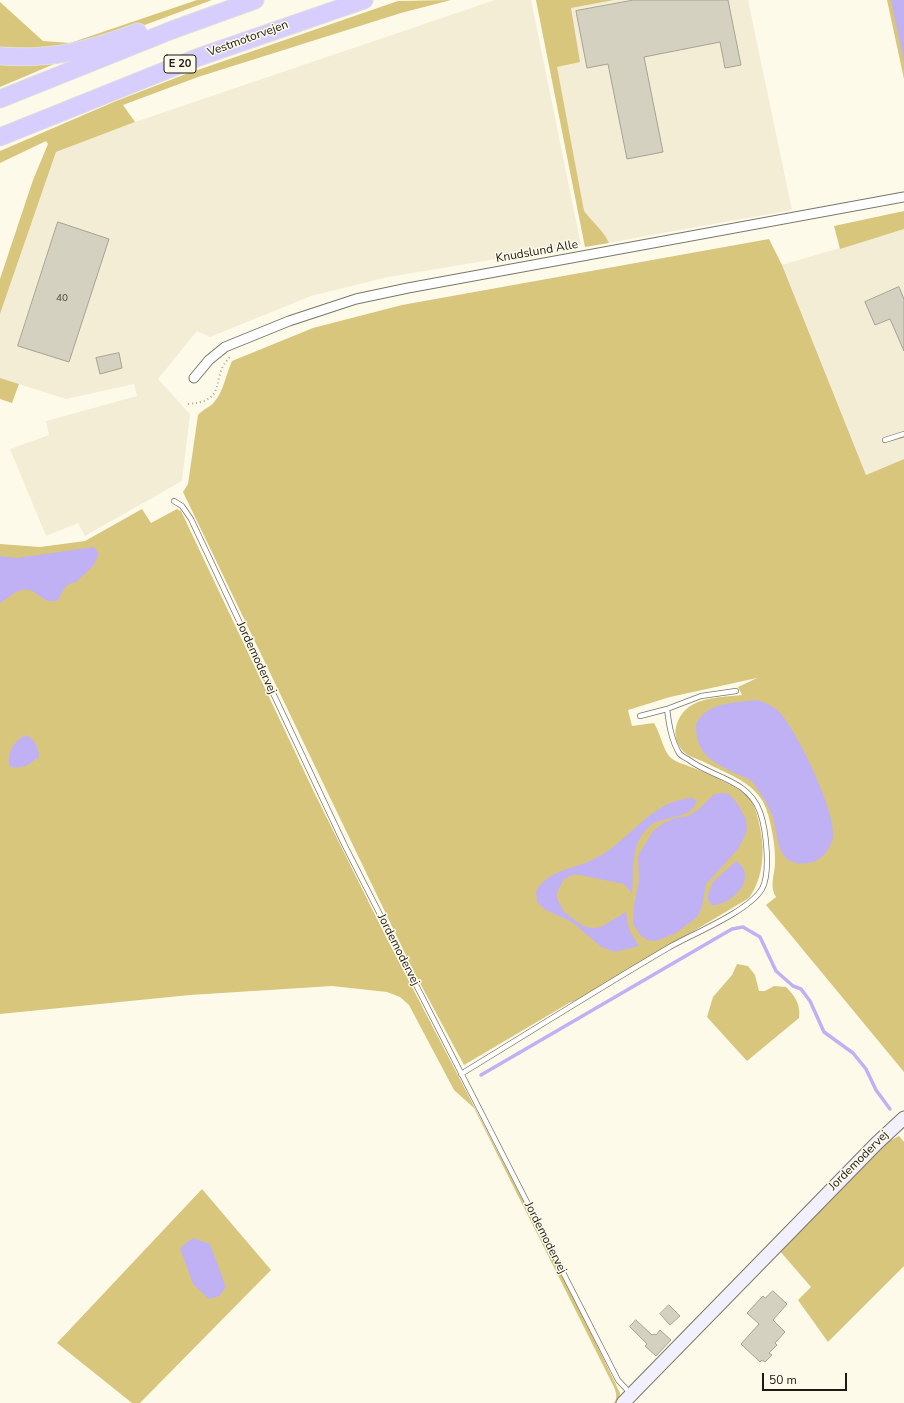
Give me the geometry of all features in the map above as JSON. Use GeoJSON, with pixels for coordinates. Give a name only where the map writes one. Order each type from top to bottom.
{"type":"FeatureCollection","features":[{"type":"Feature","properties":{"kind":"highway"},"geometry":{"type":"LineString","coordinates":[[0,56],[29,58],[66,54],[128,36],[225,0]]}},
{"type":"Feature","properties":{"kind":"highway"},"geometry":{"type":"LineString","coordinates":[[0,99],[172,30],[256,0]]}},
{"type":"Feature","properties":{"kind":"highway","name":"Vestmotorvejen"},"geometry":{"type":"LineString","coordinates":[[0,138],[199,57],[364,0]]}},
{"type":"Feature","properties":{"kind":"street","name":"Knudslund Alle"},"geometry":{"type":"LineString","coordinates":[[194,378],[209,360],[225,347],[289,321],[356,299],[408,288],[904,197]]}},
{"type":"Feature","properties":{"kind":"street","name":"Jordemodervej"},"geometry":{"type":"LineString","coordinates":[[627,1399],[877,1143],[904,1118]]}},
{"type":"Feature","properties":{"kind":"lane"},"geometry":{"type":"LineString","coordinates":[[885,440],[904,434]]}},
{"type":"Feature","properties":{"kind":"lane","name":"Jordemodervej"},"geometry":{"type":"LineString","coordinates":[[174,501],[182,506],[191,519],[345,846],[627,1399]]}},
{"type":"Feature","properties":{"kind":"lane"},"geometry":{"type":"LineString","coordinates":[[640,716],[667,709],[701,696],[736,691]]}},
{"type":"Feature","properties":{"kind":"lane"},"geometry":{"type":"LineString","coordinates":[[461,1074],[669,947],[748,904],[762,888],[768,858],[760,811],[752,797],[743,788],[696,766],[680,754],[671,734],[667,709]]}},
{"type":"Feature","properties":{"kind":"path"},"geometry":{"type":"LineString","coordinates":[[188,404],[202,402],[209,399],[216,392],[221,370],[225,362],[231,356]]}},
{"type":"Feature","properties":{"kind":"shaded area"},"geometry":{"type":"Polygon","coordinates":[[[197,0],[212,0],[115,36],[63,50],[0,52],[0,2],[43,41],[70,43],[197,0]]]}},
{"type":"Feature","properties":{"kind":"shaded area"},"geometry":{"type":"Polygon","coordinates":[[[451,0],[401,13],[198,77],[123,105],[135,122],[56,152],[0,314],[0,279],[33,180],[48,144],[46,141],[0,163],[0,151],[116,101],[186,74],[398,1],[451,0]]]}},
{"type":"Feature","properties":{"kind":"shaded area"},"geometry":{"type":"Polygon","coordinates":[[[495,0],[531,0],[581,245],[388,277],[311,296],[210,337],[197,331],[158,379],[190,414],[182,481],[85,536],[78,523],[46,536],[10,449],[49,435],[46,421],[137,396],[134,384],[66,399],[0,378],[0,314],[56,152],[135,122],[495,0]]]}},
{"type":"Feature","properties":{"kind":"shaded area"},"geometry":{"type":"Polygon","coordinates":[[[536,0],[748,0],[792,210],[585,247],[536,0]]]}},
{"type":"Feature","properties":{"kind":"shaded area"},"geometry":{"type":"Polygon","coordinates":[[[536,0],[614,0],[571,8],[580,62],[557,67],[584,211],[604,234],[609,243],[585,247],[536,0]]]}},
{"type":"Feature","properties":{"kind":"shaded area"},"geometry":{"type":"Polygon","coordinates":[[[887,0],[904,0],[904,79],[887,0]]]}},
{"type":"Feature","properties":{"kind":"shaded area"},"geometry":{"type":"Polygon","coordinates":[[[891,0],[904,0],[904,61],[891,0]]]}},
{"type":"Feature","properties":{"kind":"shaded area"},"geometry":{"type":"Polygon","coordinates":[[[0,59],[59,62],[0,87],[0,59]]]}},
{"type":"Feature","properties":{"kind":"shaded area"},"geometry":{"type":"Polygon","coordinates":[[[904,211],[904,229],[840,249],[834,226],[904,211]]]}},
{"type":"Feature","properties":{"kind":"shaded area"},"geometry":{"type":"Polygon","coordinates":[[[904,229],[904,459],[866,475],[782,265],[904,229]]]}},
{"type":"Feature","properties":{"kind":"shaded area"},"geometry":{"type":"Polygon","coordinates":[[[769,239],[782,265],[866,475],[904,459],[904,1072],[766,905],[776,897],[773,888],[775,856],[770,821],[762,800],[742,781],[691,757],[679,746],[677,742],[675,734],[676,725],[683,713],[689,707],[705,700],[742,695],[738,687],[757,678],[670,697],[628,710],[632,726],[654,723],[665,749],[671,758],[729,784],[744,793],[751,801],[756,811],[759,823],[762,840],[762,863],[759,878],[749,898],[580,999],[569,1003],[464,1065],[413,970],[183,492],[188,484],[198,415],[218,397],[232,361],[313,328],[402,305],[769,239]]]}},
{"type":"Feature","properties":{"kind":"shaded area"},"geometry":{"type":"Polygon","coordinates":[[[0,378],[19,384],[12,403],[0,399],[0,378]]]}},
{"type":"Feature","properties":{"kind":"shaded area"},"geometry":{"type":"Polygon","coordinates":[[[142,509],[151,523],[177,509],[181,511],[314,792],[386,937],[579,1308],[620,1393],[619,1403],[614,1403],[616,1393],[614,1387],[474,1108],[454,1090],[409,1005],[400,997],[387,992],[332,986],[190,995],[0,1014],[0,544],[40,547],[85,541],[142,509]]]}},
{"type":"Feature","properties":{"kind":"shaded area"},"geometry":{"type":"Polygon","coordinates":[[[94,547],[99,554],[93,566],[76,582],[65,587],[58,600],[48,601],[27,589],[16,592],[0,603],[0,556],[17,558],[94,547]]]}},
{"type":"Feature","properties":{"kind":"shaded area"},"geometry":{"type":"Polygon","coordinates":[[[756,700],[772,706],[785,719],[814,771],[829,811],[833,827],[833,838],[830,847],[821,857],[813,862],[797,863],[786,858],[780,849],[774,820],[764,799],[753,782],[714,762],[703,751],[699,743],[696,724],[707,711],[730,703],[756,700]]]}},
{"type":"Feature","properties":{"kind":"shaded area"},"geometry":{"type":"Polygon","coordinates":[[[25,735],[35,743],[38,749],[39,757],[26,766],[14,768],[9,765],[10,751],[14,744],[25,735]]]}},
{"type":"Feature","properties":{"kind":"shaded area"},"geometry":{"type":"Polygon","coordinates":[[[720,793],[729,794],[737,803],[746,819],[747,831],[738,849],[706,884],[702,907],[697,917],[676,933],[656,941],[648,940],[641,936],[633,924],[634,905],[639,881],[638,856],[653,831],[662,824],[675,818],[688,816],[698,810],[713,795],[720,793]]]}},
{"type":"Feature","properties":{"kind":"shaded area"},"geometry":{"type":"Polygon","coordinates":[[[692,798],[696,800],[695,806],[690,811],[685,814],[655,823],[643,833],[634,857],[632,893],[624,884],[575,874],[564,879],[557,892],[557,898],[564,912],[583,926],[592,928],[601,927],[626,912],[629,929],[639,946],[614,952],[600,946],[572,922],[546,910],[537,902],[536,891],[547,878],[553,874],[590,861],[603,854],[663,807],[677,801],[692,798]]]}},
{"type":"Feature","properties":{"kind":"shaded area"},"geometry":{"type":"Polygon","coordinates":[[[736,861],[743,868],[745,875],[744,883],[740,890],[726,901],[711,905],[707,897],[713,882],[736,861]]]}},
{"type":"Feature","properties":{"kind":"shaded area"},"geometry":{"type":"Polygon","coordinates":[[[737,964],[748,966],[755,975],[759,991],[765,991],[774,986],[786,987],[795,997],[799,1009],[799,1018],[747,1061],[707,1017],[713,997],[732,975],[737,964]]]}},
{"type":"Feature","properties":{"kind":"shaded area"},"geometry":{"type":"Polygon","coordinates":[[[899,1136],[904,1142],[904,1266],[828,1342],[798,1300],[811,1287],[779,1250],[889,1141],[899,1136]]]}},
{"type":"Feature","properties":{"kind":"shaded area"},"geometry":{"type":"Polygon","coordinates":[[[202,1189],[271,1270],[140,1403],[132,1403],[57,1343],[202,1189]]]}},
{"type":"Feature","properties":{"kind":"shaded area"},"geometry":{"type":"Polygon","coordinates":[[[193,1238],[210,1244],[226,1287],[219,1296],[209,1299],[193,1284],[180,1248],[193,1238]]]}},
{"type":"Feature","properties":{"kind":"building"},"geometry":{"type":"Polygon","coordinates":[[[634,0],[728,0],[741,65],[725,68],[720,42],[644,57],[663,152],[627,159],[608,64],[587,68],[576,11],[634,0]]]}},
{"type":"Feature","properties":{"kind":"building"},"geometry":{"type":"Polygon","coordinates":[[[58,222],[109,239],[69,362],[18,346],[58,222]]]}},
{"type":"Feature","properties":{"kind":"building"},"geometry":{"type":"Polygon","coordinates":[[[899,287],[904,299],[904,351],[890,319],[875,325],[865,302],[899,287]]]}},
{"type":"Feature","properties":{"kind":"building"},"geometry":{"type":"Polygon","coordinates":[[[119,353],[122,368],[100,374],[96,358],[119,353]]]}},
{"type":"Feature","properties":{"kind":"building"},"geometry":{"type":"Polygon","coordinates":[[[773,1291],[787,1304],[773,1320],[785,1332],[775,1343],[777,1345],[769,1353],[772,1355],[765,1362],[762,1360],[760,1362],[741,1344],[759,1324],[747,1313],[763,1296],[765,1298],[773,1291]]]}},
{"type":"Feature","properties":{"kind":"building"},"geometry":{"type":"Polygon","coordinates":[[[669,1305],[680,1316],[670,1325],[660,1314],[669,1305]]]}},
{"type":"Feature","properties":{"kind":"building"},"geometry":{"type":"Polygon","coordinates":[[[636,1320],[652,1335],[656,1335],[660,1330],[671,1340],[656,1356],[645,1346],[647,1344],[630,1327],[636,1320]]]}},
{"type":"Feature","properties":{"kind":"waterway"},"geometry":{"type":"LineString","coordinates":[[481,1075],[732,929],[743,927],[760,937],[776,971],[793,986],[801,989],[810,1001],[824,1032],[853,1053],[866,1069],[876,1090],[890,1109]]}}]}
